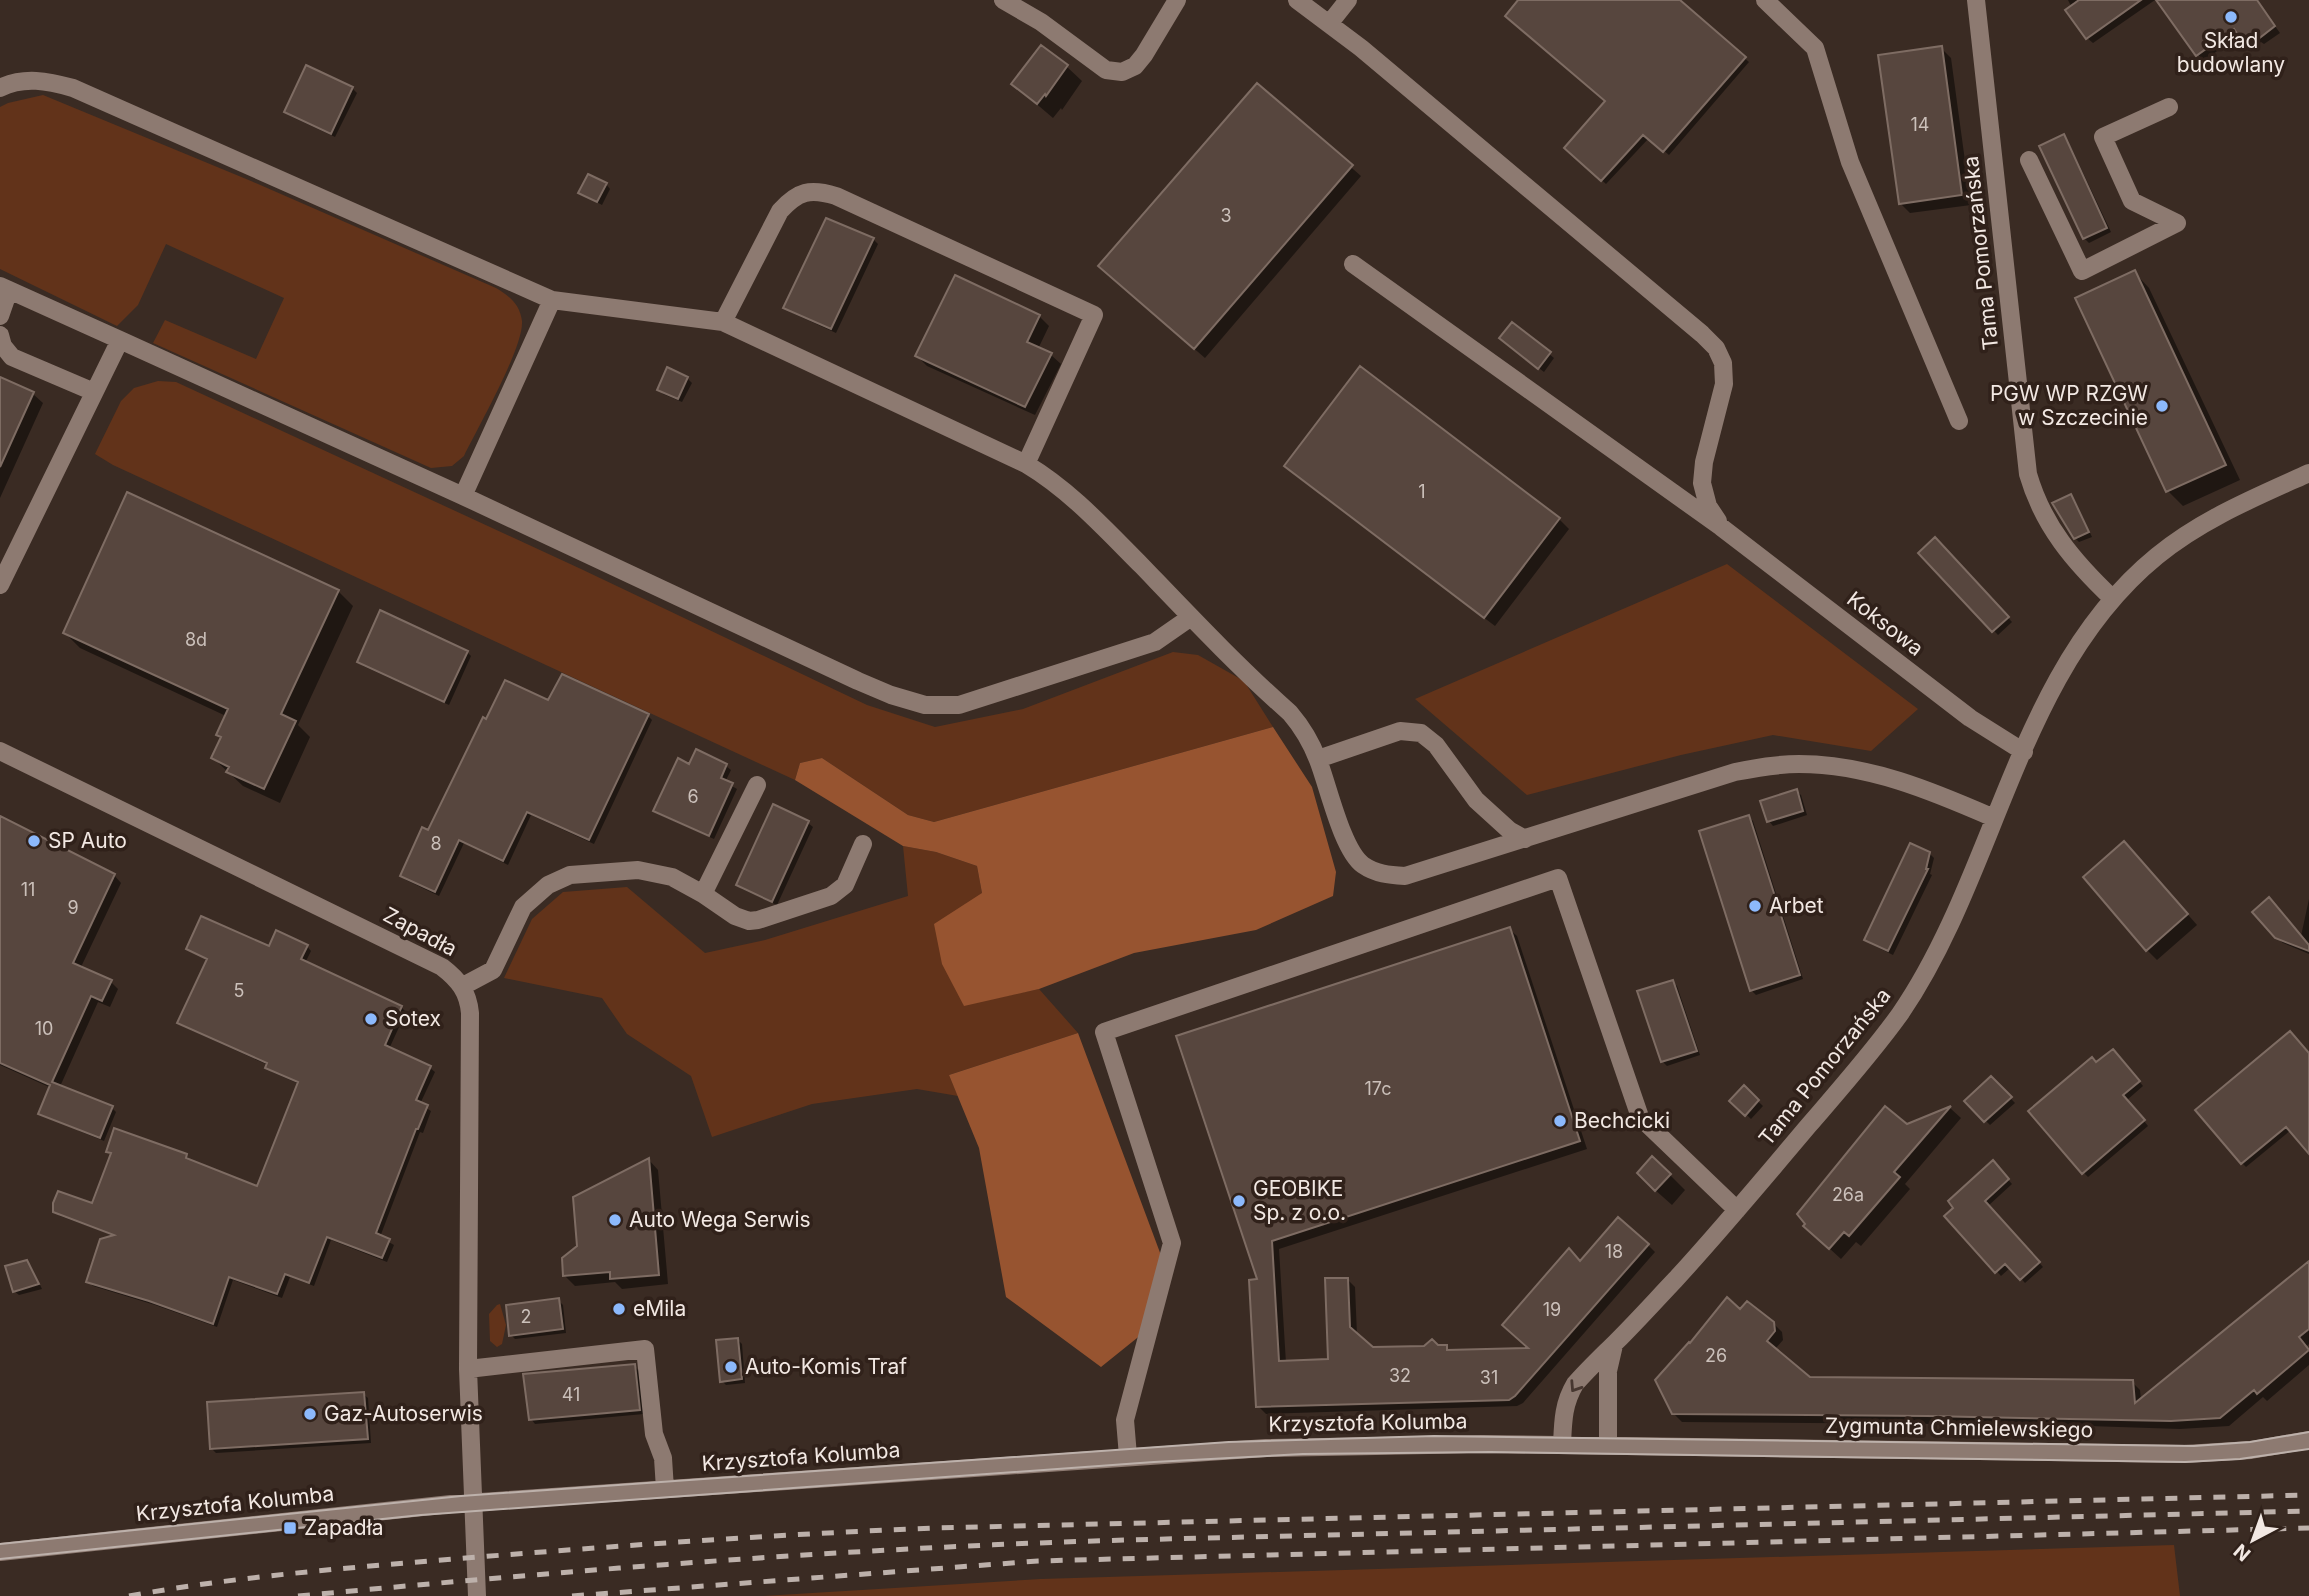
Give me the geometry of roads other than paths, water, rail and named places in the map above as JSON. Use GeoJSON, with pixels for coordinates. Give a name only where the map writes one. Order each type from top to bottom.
{"type":"FeatureCollection","features":[{"type":"Feature","properties":{"kind":"street"},"geometry":{"type":"LineString","coordinates":[[1003,0],[1041,22],[1106,70],[1122,72],[1135,66],[1144,55],[1177,0]]}},
{"type":"Feature","properties":{"kind":"street"},"geometry":{"type":"LineString","coordinates":[[1297,0],[1361,48],[1717,348],[1724,363],[1724,384],[1704,462],[1702,483],[1708,506],[1721,527]]}},
{"type":"Feature","properties":{"kind":"street"},"geometry":{"type":"LineString","coordinates":[[1329,24],[1349,0]]}},
{"type":"Feature","properties":{"kind":"street"},"geometry":{"type":"LineString","coordinates":[[1765,0],[1815,48],[1850,162],[1959,421]]}},
{"type":"Feature","properties":{"kind":"street","name":"Tama Pomorzańska"},"geometry":{"type":"LineString","coordinates":[[1976,0],[2028,474],[2039,505],[2064,548],[2113,599]]}},
{"type":"Feature","properties":{"kind":"street"},"geometry":{"type":"LineString","coordinates":[[0,88],[24,80],[48,81],[73,88],[552,300],[723,322],[1026,464],[1053,480],[1078,500],[1303,728],[1318,759],[1348,846],[1361,864],[1381,874],[1405,876],[1735,772],[1773,765],[1834,766],[1875,774],[1935,793],[1994,818]]}},
{"type":"Feature","properties":{"kind":"street"},"geometry":{"type":"LineString","coordinates":[[2029,160],[2081,271],[2177,223],[2132,201],[2103,137],[2169,107]]}},
{"type":"Feature","properties":{"kind":"street"},"geometry":{"type":"LineString","coordinates":[[723,322],[780,211],[793,196],[818,190],[1094,315],[1026,464]]}},
{"type":"Feature","properties":{"kind":"street","name":"Koksowa"},"geometry":{"type":"LineString","coordinates":[[1353,264],[1721,527],[1970,718],[2024,752]]}},
{"type":"Feature","properties":{"kind":"street"},"geometry":{"type":"LineString","coordinates":[[0,316],[4,288],[463,496],[858,681],[925,705],[959,705],[1155,642],[1191,617]]}},
{"type":"Feature","properties":{"kind":"street"},"geometry":{"type":"LineString","coordinates":[[463,496],[552,300]]}},
{"type":"Feature","properties":{"kind":"street"},"geometry":{"type":"LineString","coordinates":[[0,335],[3,346],[12,356],[94,392]]}},
{"type":"Feature","properties":{"kind":"street"},"geometry":{"type":"LineString","coordinates":[[0,585],[120,340]]}},
{"type":"Feature","properties":{"kind":"street","name":"Tama Pomorzańska"},"geometry":{"type":"LineString","coordinates":[[1562,1445],[1562,1417],[1570,1392],[1581,1377],[1737,1210],[1875,1048],[1916,990],[1963,897],[1994,818],[2043,710],[2074,653],[2113,599],[2154,558],[2192,531],[2221,514],[2309,473]]}},
{"type":"Feature","properties":{"kind":"street"},"geometry":{"type":"LineString","coordinates":[[1318,759],[1400,731],[1422,733],[1436,745],[1476,800],[1509,830],[1525,839]]}},
{"type":"Feature","properties":{"kind":"street","name":"Zapadła"},"geometry":{"type":"LineString","coordinates":[[0,751],[442,967],[463,986],[469,1000],[470,1013],[468,1368],[477,1596]]}},
{"type":"Feature","properties":{"kind":"street"},"geometry":{"type":"LineString","coordinates":[[703,894],[757,785]]}},
{"type":"Feature","properties":{"kind":"street"},"geometry":{"type":"LineString","coordinates":[[463,986],[493,970],[523,906],[548,885],[570,875],[638,870],[672,877],[735,916],[749,921],[831,896],[845,885],[863,844]]}},
{"type":"Feature","properties":{"kind":"street"},"geometry":{"type":"LineString","coordinates":[[1128,1456],[1125,1420],[1172,1242],[1104,1032],[1558,878],[1640,1117],[1737,1210]]}},
{"type":"Feature","properties":{"kind":"street","name":"Tama Pomorzańska"},"geometry":{"type":"LineString","coordinates":[[1608,1446],[1608,1371],[1616,1342]]}},
{"type":"Feature","properties":{"kind":"street"},"geometry":{"type":"LineString","coordinates":[[468,1368],[645,1349],[654,1434],[663,1458],[665,1489]]}},
{"type":"Feature","properties":{"kind":"street","name":"Zygmunta Chmielewskiego"},"geometry":{"type":"LineString","coordinates":[[1608,1446],[2185,1454],[2250,1450],[2309,1440]]}},
{"type":"Feature","properties":{"kind":"street","name":"Krzysztofa Kolumba"},"geometry":{"type":"LineString","coordinates":[[0,1552],[474,1503],[1128,1456],[1368,1445],[1608,1446]]}},
{"type":"Feature","properties":{"kind":"tram line"},"geometry":{"type":"LineString","coordinates":[[0,1544],[461,1496],[1229,1442],[1434,1436],[2194,1446],[2250,1442],[2309,1432]]}},
{"type":"Feature","properties":{"kind":"tram line"},"geometry":{"type":"LineString","coordinates":[[0,1559],[421,1515],[1154,1462],[1303,1454],[1490,1452],[2185,1462],[2240,1459],[2309,1449]]}},
{"type":"Feature","properties":{"kind":"railway"},"geometry":{"type":"LineString","coordinates":[[129,1596],[259,1577],[390,1564],[877,1530],[2309,1495]]}},
{"type":"Feature","properties":{"kind":"railway"},"geometry":{"type":"LineString","coordinates":[[298,1596],[504,1577],[918,1548],[1125,1540],[2309,1511]]}},
{"type":"Feature","properties":{"kind":"railway"},"geometry":{"type":"LineString","coordinates":[[572,1596],[1038,1561],[2309,1528]]}},
{"type":"Feature","properties":{"kind":"place","name":"Skład budowlany"},"geometry":{"type":"Point","coordinates":[2231,17]}},
{"type":"Feature","properties":{"kind":"place","name":"PGW WP RZGW w Szczecinie"},"geometry":{"type":"Point","coordinates":[2162,406]}},
{"type":"Feature","properties":{"kind":"place","name":"SP Auto"},"geometry":{"type":"Point","coordinates":[34,841]}},
{"type":"Feature","properties":{"kind":"place","name":"Arbet"},"geometry":{"type":"Point","coordinates":[1755,906]}},
{"type":"Feature","properties":{"kind":"place","name":"Sotex"},"geometry":{"type":"Point","coordinates":[371,1019]}},
{"type":"Feature","properties":{"kind":"place","name":"Bechcicki"},"geometry":{"type":"Point","coordinates":[1560,1121]}},
{"type":"Feature","properties":{"kind":"place","name":"GEOBIKE Sp. z o.o."},"geometry":{"type":"Point","coordinates":[1239,1201]}},
{"type":"Feature","properties":{"kind":"place","name":"Auto Wega Serwis"},"geometry":{"type":"Point","coordinates":[615,1220]}},
{"type":"Feature","properties":{"kind":"place","name":"eMila"},"geometry":{"type":"Point","coordinates":[619,1309]}},
{"type":"Feature","properties":{"kind":"place","name":"Auto-Komis Traf"},"geometry":{"type":"Point","coordinates":[731,1367]}},
{"type":"Feature","properties":{"kind":"place","name":"Gaz-Autoserwis"},"geometry":{"type":"Point","coordinates":[310,1414]}},
{"type":"Feature","properties":{"kind":"place","name":"Zapadła"},"geometry":{"type":"Point","coordinates":[290,1528]}}]}
